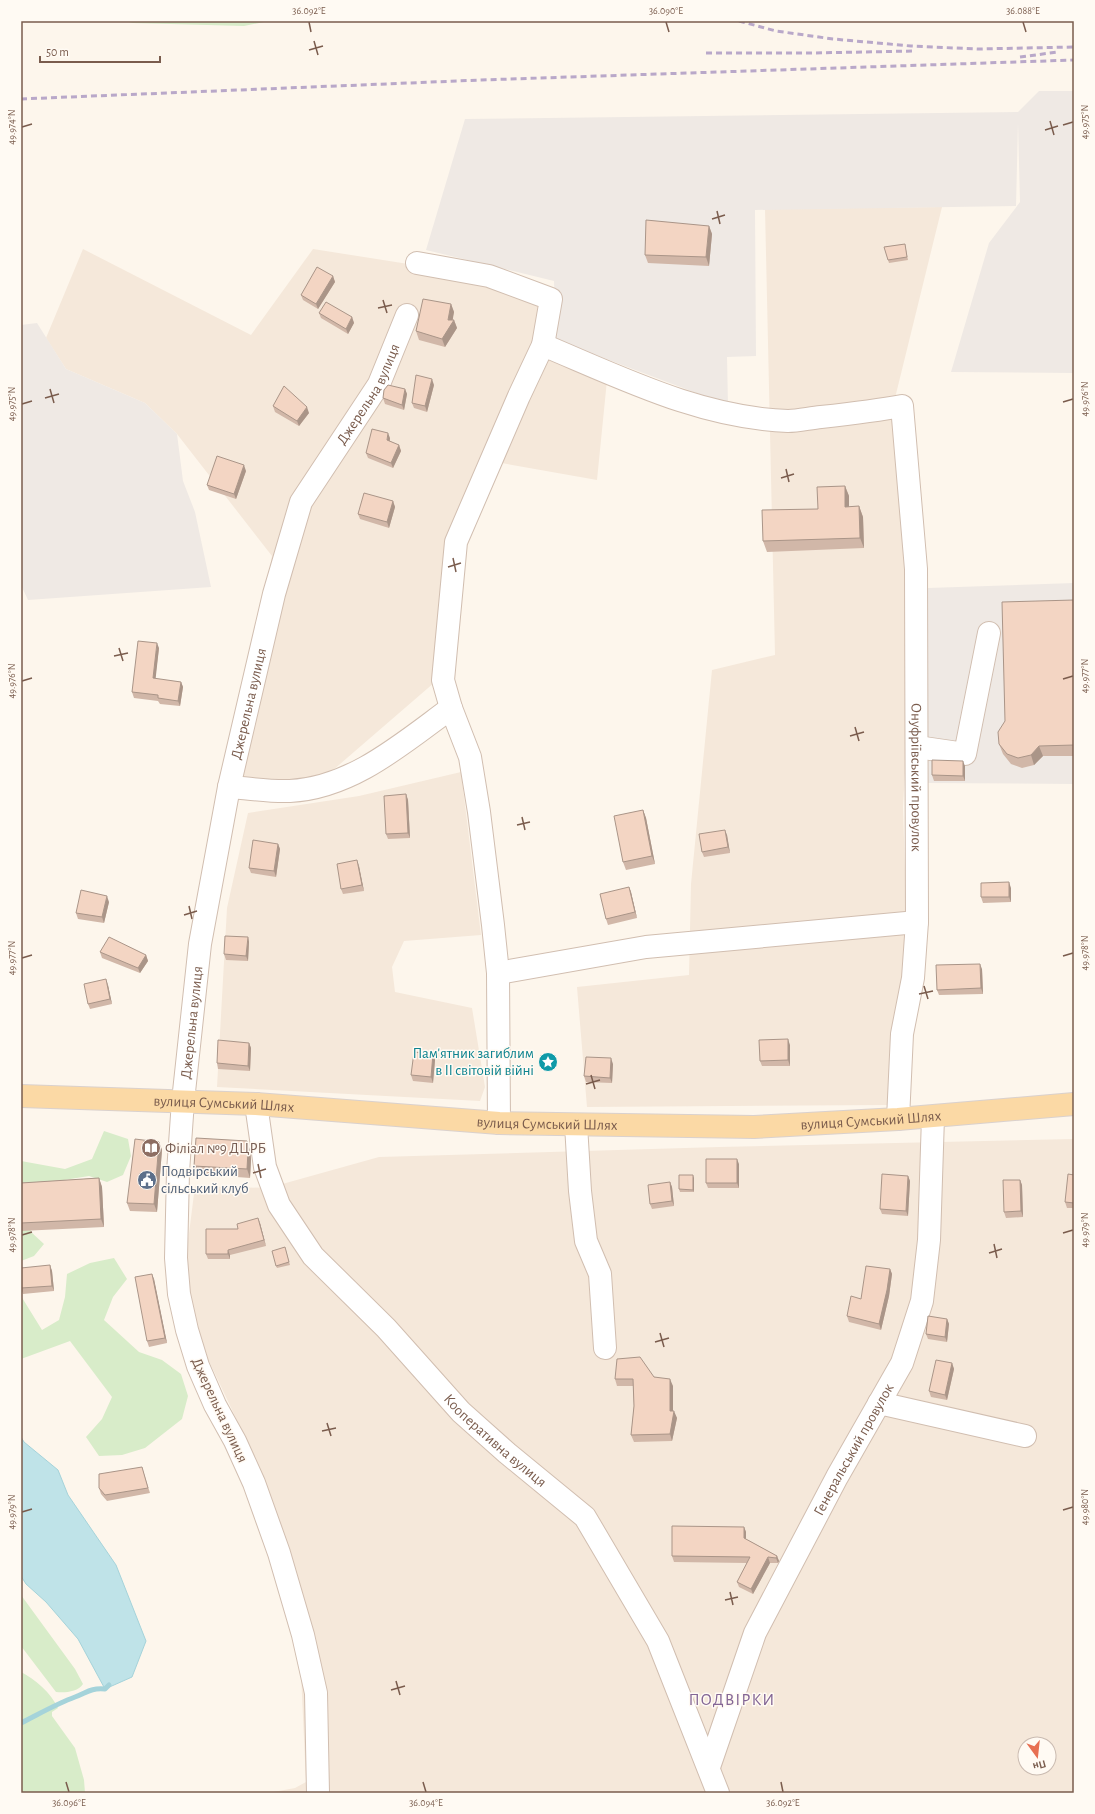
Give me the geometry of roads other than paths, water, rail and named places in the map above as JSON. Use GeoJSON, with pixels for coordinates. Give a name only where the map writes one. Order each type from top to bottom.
{"type":"FeatureCollection","features":[{"type":"Feature","properties":{"kind":"main road","name":"вулиця Сумський Шлях"},"geometry":{"type":"LineString","coordinates":[[21,1096],[256,1104],[499,1123],[754,1128],[933,1117],[1074,1104]]}},
{"type":"Feature","properties":{"kind":"street"},"geometry":{"type":"LineString","coordinates":[[417,263],[489,276],[551,299],[543,344],[456,542],[443,680],[451,708],[470,757],[479,812],[498,973],[499,1123]]}},
{"type":"Feature","properties":{"kind":"street","name":"Джерельна вулиця"},"geometry":{"type":"LineString","coordinates":[[318,1793],[316,1693],[303,1635],[279,1553],[254,1484],[235,1441],[198,1366],[187,1330],[179,1294],[176,1258],[178,1172],[183,1101],[200,944],[229,787],[274,594],[301,502],[379,384],[407,315]]}},
{"type":"Feature","properties":{"kind":"street","name":"Онуфріївський провулок"},"geometry":{"type":"LineString","coordinates":[[543,344],[649,390],[694,404],[744,416],[789,421],[867,412],[902,406],[916,569],[922,748],[917,922],[913,978],[902,1034],[898,1119]]}},
{"type":"Feature","properties":{"kind":"street"},"geometry":{"type":"LineString","coordinates":[[922,748],[965,754],[989,633]]}},
{"type":"Feature","properties":{"kind":"street"},"geometry":{"type":"LineString","coordinates":[[229,787],[290,791],[327,784],[361,770],[394,749],[451,708]]}},
{"type":"Feature","properties":{"kind":"street"},"geometry":{"type":"LineString","coordinates":[[498,973],[646,947],[917,922]]}},
{"type":"Feature","properties":{"kind":"street","name":"Кооперативна вулиця"},"geometry":{"type":"LineString","coordinates":[[256,1104],[265,1168],[279,1205],[313,1256],[386,1328],[461,1412],[507,1453],[585,1517],[658,1641],[718,1793]]}},
{"type":"Feature","properties":{"kind":"street","name":"Генеральський провулок"},"geometry":{"type":"LineString","coordinates":[[709,1767],[756,1633],[836,1477],[902,1363],[922,1301],[929,1240],[933,1117]]}},
{"type":"Feature","properties":{"kind":"street"},"geometry":{"type":"LineString","coordinates":[[576,1125],[580,1191],[586,1241],[600,1274],[605,1348]]}},
{"type":"Feature","properties":{"kind":"street"},"geometry":{"type":"LineString","coordinates":[[879,1403],[1025,1436]]}},
{"type":"Feature","properties":{"kind":"water"},"geometry":{"type":"Polygon","coordinates":[[[21,1437],[24,1442],[58,1470],[68,1495],[116,1565],[146,1641],[132,1677],[105,1689],[78,1639],[46,1602],[26,1584],[21,1576],[21,1437]]]}},
{"type":"Feature","properties":{"kind":"waterway"},"geometry":{"type":"LineString","coordinates":[[21,1723],[54,1706],[92,1690],[105,1689],[109,1685]]}},
{"type":"Feature","properties":{"kind":"railway"},"geometry":{"type":"LineString","coordinates":[[739,21],[776,31],[833,39],[911,46],[977,49],[1074,47]]}},
{"type":"Feature","properties":{"kind":"railway"},"geometry":{"type":"LineString","coordinates":[[706,53],[915,51]]}},
{"type":"Feature","properties":{"kind":"railway"},"geometry":{"type":"LineString","coordinates":[[1020,57],[1058,52]]}},
{"type":"Feature","properties":{"kind":"railway"},"geometry":{"type":"LineString","coordinates":[[21,99],[481,80],[1074,60]]}},
{"type":"Feature","properties":{"kind":"place","name":"Пам'ятник загиблим в II світовій війні"},"geometry":{"type":"Point","coordinates":[548,1062]}},
{"type":"Feature","properties":{"kind":"place","name":"Філіал №9 ДЦРБ"},"geometry":{"type":"Point","coordinates":[151,1148]}},
{"type":"Feature","properties":{"kind":"place","name":"Подвірський сільський клуб"},"geometry":{"type":"Point","coordinates":[147,1180]}},
{"type":"Feature","properties":{"kind":"district","name":"ПОДВІРКИ"},"geometry":{"type":"Point","coordinates":[732,1699]}}]}
